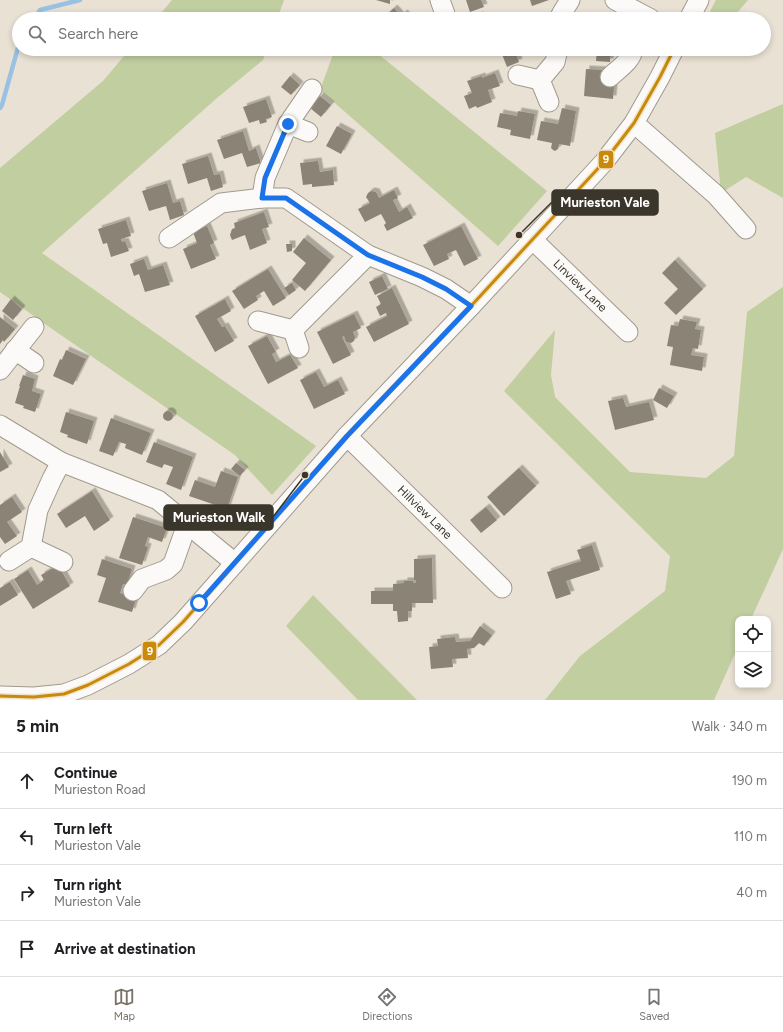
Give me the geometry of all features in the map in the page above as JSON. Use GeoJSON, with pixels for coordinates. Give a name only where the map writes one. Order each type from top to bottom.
{"type":"FeatureCollection","features":[{"type":"Feature","properties":{"kind":"street"},"geometry":{"type":"LineString","coordinates":[[563,12],[570,0]]}},
{"type":"Feature","properties":{"kind":"street"},"geometry":{"type":"LineString","coordinates":[[615,0],[635,12]]}},
{"type":"Feature","properties":{"kind":"street"},"geometry":{"type":"LineString","coordinates":[[693,12],[699,0]]}},
{"type":"Feature","properties":{"kind":"street"},"geometry":{"type":"LineString","coordinates":[[540,80],[555,62],[556,56]]}},
{"type":"Feature","properties":{"kind":"street"},"geometry":{"type":"LineString","coordinates":[[610,77],[631,56]]}},
{"type":"Feature","properties":{"kind":"street"},"geometry":{"type":"LineString","coordinates":[[0,696],[64,697],[129,664],[159,646],[183,622],[347,436],[471,306],[604,162],[634,123],[670,56]]}},
{"type":"Feature","properties":{"kind":"street"},"geometry":{"type":"LineString","coordinates":[[518,75],[540,80]]}},
{"type":"Feature","properties":{"kind":"street"},"geometry":{"type":"LineString","coordinates":[[540,80],[549,102]]}},
{"type":"Feature","properties":{"kind":"street"},"geometry":{"type":"LineString","coordinates":[[262,198],[265,178],[288,124],[312,89]]}},
{"type":"Feature","properties":{"kind":"street"},"geometry":{"type":"LineString","coordinates":[[634,123],[716,195],[746,229]]}},
{"type":"Feature","properties":{"kind":"street"},"geometry":{"type":"LineString","coordinates":[[288,124],[308,132]]}},
{"type":"Feature","properties":{"kind":"street"},"geometry":{"type":"LineString","coordinates":[[169,238],[221,203],[262,198],[286,198],[368,255],[422,277],[446,289],[471,306]]}},
{"type":"Feature","properties":{"kind":"street","name":"Linview Lane"},"geometry":{"type":"LineString","coordinates":[[532,239],[628,332]]}},
{"type":"Feature","properties":{"kind":"street"},"geometry":{"type":"LineString","coordinates":[[293,330],[368,255]]}},
{"type":"Feature","properties":{"kind":"street"},"geometry":{"type":"LineString","coordinates":[[258,321],[293,330]]}},
{"type":"Feature","properties":{"kind":"street"},"geometry":{"type":"LineString","coordinates":[[0,370],[34,327]]}},
{"type":"Feature","properties":{"kind":"street"},"geometry":{"type":"LineString","coordinates":[[293,330],[299,348]]}},
{"type":"Feature","properties":{"kind":"street"},"geometry":{"type":"LineString","coordinates":[[15,350],[34,363]]}},
{"type":"Feature","properties":{"kind":"street"},"geometry":{"type":"LineString","coordinates":[[0,425],[61,462],[158,500],[235,563]]}},
{"type":"Feature","properties":{"kind":"street","name":"Hillview Lane"},"geometry":{"type":"LineString","coordinates":[[347,436],[502,588]]}},
{"type":"Feature","properties":{"kind":"street"},"geometry":{"type":"LineString","coordinates":[[10,561],[31,547],[38,510],[61,462]]}},
{"type":"Feature","properties":{"kind":"street"},"geometry":{"type":"LineString","coordinates":[[133,591],[142,579],[166,570],[172,564],[185,530],[189,525]]}},
{"type":"Feature","properties":{"kind":"street"},"geometry":{"type":"LineString","coordinates":[[31,547],[63,562]]}},
{"type":"Feature","properties":{"kind":"green space"},"geometry":{"type":"Polygon","coordinates":[[[172,0],[284,0],[280,12],[162,12],[172,0]]]}},
{"type":"Feature","properties":{"kind":"green space"},"geometry":{"type":"Polygon","coordinates":[[[716,0],[748,0],[738,12],[710,12],[716,0]]]}},
{"type":"Feature","properties":{"kind":"green space"},"geometry":{"type":"Polygon","coordinates":[[[124,56],[264,56],[263,60],[217,98],[42,253],[316,446],[272,495],[235,455],[0,292],[0,168],[103,81],[124,56]]]}},
{"type":"Feature","properties":{"kind":"green space"},"geometry":{"type":"Polygon","coordinates":[[[332,56],[381,56],[547,191],[498,246],[320,90],[332,56]]]}},
{"type":"Feature","properties":{"kind":"green space"},"geometry":{"type":"Polygon","coordinates":[[[783,104],[783,198],[746,177],[721,193],[715,133],[783,104]]]}},
{"type":"Feature","properties":{"kind":"green space"},"geometry":{"type":"Polygon","coordinates":[[[783,287],[783,549],[752,616],[735,616],[735,654],[714,700],[545,700],[580,656],[665,591],[670,556],[504,391],[555,330],[551,375],[555,397],[630,472],[706,478],[734,456],[747,312],[783,287]]]}},
{"type":"Feature","properties":{"kind":"green space"},"geometry":{"type":"Polygon","coordinates":[[[313,595],[417,700],[358,700],[286,626],[313,595]]]}},
{"type":"Feature","properties":{"kind":"building"},"geometry":{"type":"Polygon","coordinates":[[[376,0],[390,0],[390,4],[376,0]]]}},
{"type":"Feature","properties":{"kind":"building"},"geometry":{"type":"Polygon","coordinates":[[[466,0],[481,0],[484,7],[470,12],[466,0]]]}},
{"type":"Feature","properties":{"kind":"building"},"geometry":{"type":"Polygon","coordinates":[[[530,0],[549,0],[532,6],[530,0]]]}},
{"type":"Feature","properties":{"kind":"building"},"geometry":{"type":"Polygon","coordinates":[[[394,8],[398,12],[390,12],[394,8]]]}},
{"type":"Feature","properties":{"kind":"building"},"geometry":{"type":"Polygon","coordinates":[[[503,56],[517,56],[519,62],[507,67],[503,56]]]}},
{"type":"Feature","properties":{"kind":"building"},"geometry":{"type":"Polygon","coordinates":[[[596,56],[610,56],[610,62],[596,61],[596,56]]]}},
{"type":"Feature","properties":{"kind":"building"},"geometry":{"type":"Polygon","coordinates":[[[586,69],[604,70],[603,85],[614,87],[613,99],[584,96],[586,69]]]}},
{"type":"Feature","properties":{"kind":"building"},"geometry":{"type":"Polygon","coordinates":[[[495,73],[500,86],[488,90],[492,102],[477,108],[476,106],[469,109],[464,96],[472,93],[467,81],[482,76],[482,78],[495,73]]]}},
{"type":"Feature","properties":{"kind":"building"},"geometry":{"type":"Polygon","coordinates":[[[290,76],[300,85],[291,95],[281,87],[290,76]]]}},
{"type":"Feature","properties":{"kind":"building"},"geometry":{"type":"Polygon","coordinates":[[[320,96],[331,105],[321,117],[310,108],[320,96]]]}},
{"type":"Feature","properties":{"kind":"building"},"geometry":{"type":"Polygon","coordinates":[[[266,99],[272,117],[266,119],[267,122],[260,124],[259,120],[249,123],[243,107],[266,99]]]}},
{"type":"Feature","properties":{"kind":"building"},"geometry":{"type":"Polygon","coordinates":[[[562,108],[576,111],[570,146],[559,144],[558,149],[555,151],[551,148],[552,143],[537,140],[541,121],[558,124],[562,108]]]}},
{"type":"Feature","properties":{"kind":"building"},"geometry":{"type":"Polygon","coordinates":[[[518,111],[535,114],[530,139],[510,135],[511,130],[497,127],[500,113],[517,116],[518,111]]]}},
{"type":"Feature","properties":{"kind":"building"},"geometry":{"type":"Polygon","coordinates":[[[337,126],[352,134],[341,154],[326,146],[337,126]]]}},
{"type":"Feature","properties":{"kind":"building"},"geometry":{"type":"Polygon","coordinates":[[[243,131],[249,151],[256,148],[261,163],[247,167],[242,153],[224,159],[217,140],[243,131]]]}},
{"type":"Feature","properties":{"kind":"building"},"geometry":{"type":"Polygon","coordinates":[[[208,156],[214,175],[220,174],[223,187],[211,191],[207,178],[188,184],[182,164],[208,156]]]}},
{"type":"Feature","properties":{"kind":"building"},"geometry":{"type":"Polygon","coordinates":[[[318,161],[320,172],[333,170],[334,185],[312,187],[312,184],[303,185],[300,163],[318,161]]]}},
{"type":"Feature","properties":{"kind":"building"},"geometry":{"type":"Polygon","coordinates":[[[167,183],[173,203],[180,201],[184,215],[170,220],[166,206],[149,211],[142,191],[167,183]]]}},
{"type":"Feature","properties":{"kind":"building"},"geometry":{"type":"Polygon","coordinates":[[[394,190],[398,198],[393,200],[399,212],[407,207],[413,218],[387,231],[384,225],[386,223],[381,214],[365,222],[358,209],[370,203],[366,197],[368,193],[371,191],[376,192],[379,198],[394,190]]]}},
{"type":"Feature","properties":{"kind":"building"},"geometry":{"type":"Polygon","coordinates":[[[264,212],[269,227],[262,229],[267,243],[250,250],[245,235],[232,240],[230,235],[232,229],[235,228],[234,223],[264,212]]]}},
{"type":"Feature","properties":{"kind":"building"},"geometry":{"type":"Polygon","coordinates":[[[126,220],[131,236],[121,239],[122,242],[125,241],[129,251],[111,257],[107,243],[103,244],[98,229],[126,220]]]}},
{"type":"Feature","properties":{"kind":"building"},"geometry":{"type":"Polygon","coordinates":[[[207,226],[214,243],[210,245],[216,259],[191,269],[183,249],[197,243],[193,232],[207,226]]]}},
{"type":"Feature","properties":{"kind":"building"},"geometry":{"type":"Polygon","coordinates":[[[461,226],[478,259],[464,266],[456,250],[447,254],[449,259],[434,266],[423,245],[461,226]]]}},
{"type":"Feature","properties":{"kind":"building"},"geometry":{"type":"Polygon","coordinates":[[[304,238],[331,260],[305,291],[292,280],[306,263],[293,252],[304,238]]]}},
{"type":"Feature","properties":{"kind":"building"},"geometry":{"type":"Polygon","coordinates":[[[286,244],[292,244],[292,251],[287,252],[286,244]]]}},
{"type":"Feature","properties":{"kind":"building"},"geometry":{"type":"Polygon","coordinates":[[[144,259],[148,270],[163,265],[170,285],[145,292],[139,274],[134,276],[130,264],[144,259]]]}},
{"type":"Feature","properties":{"kind":"building"},"geometry":{"type":"Polygon","coordinates":[[[675,260],[703,289],[676,315],[664,303],[678,289],[662,273],[675,260]]]}},
{"type":"Feature","properties":{"kind":"building"},"geometry":{"type":"Polygon","coordinates":[[[268,269],[286,298],[273,306],[264,291],[256,296],[258,300],[244,309],[232,291],[268,269]]]}},
{"type":"Feature","properties":{"kind":"building"},"geometry":{"type":"Polygon","coordinates":[[[382,276],[388,289],[375,295],[369,282],[382,276]]]}},
{"type":"Feature","properties":{"kind":"building"},"geometry":{"type":"Polygon","coordinates":[[[292,283],[296,290],[289,295],[284,288],[292,283]]]}},
{"type":"Feature","properties":{"kind":"building"},"geometry":{"type":"Polygon","coordinates":[[[392,288],[409,324],[374,342],[366,327],[387,316],[386,313],[380,316],[376,307],[381,304],[377,296],[392,288]]]}},
{"type":"Feature","properties":{"kind":"building"},"geometry":{"type":"Polygon","coordinates":[[[11,299],[22,309],[13,320],[2,311],[11,299]]]}},
{"type":"Feature","properties":{"kind":"building"},"geometry":{"type":"Polygon","coordinates":[[[225,299],[231,311],[217,319],[222,327],[225,326],[234,341],[215,352],[195,316],[225,299]]]}},
{"type":"Feature","properties":{"kind":"building"},"geometry":{"type":"Polygon","coordinates":[[[354,314],[361,328],[353,332],[355,337],[354,341],[351,343],[346,342],[344,336],[342,337],[351,355],[333,364],[317,332],[354,314]]]}},
{"type":"Feature","properties":{"kind":"building"},"geometry":{"type":"Polygon","coordinates":[[[0,317],[15,329],[4,342],[3,340],[0,344],[0,317]]]}},
{"type":"Feature","properties":{"kind":"building"},"geometry":{"type":"Polygon","coordinates":[[[680,319],[697,322],[695,329],[701,330],[698,349],[693,348],[691,355],[704,357],[702,371],[670,365],[673,347],[667,346],[671,325],[678,326],[680,319]]]}},
{"type":"Feature","properties":{"kind":"building"},"geometry":{"type":"Polygon","coordinates":[[[267,336],[276,352],[272,354],[276,362],[290,355],[298,368],[268,384],[248,346],[267,336]]]}},
{"type":"Feature","properties":{"kind":"building"},"geometry":{"type":"Polygon","coordinates":[[[66,350],[86,359],[73,385],[53,376],[60,359],[62,360],[66,350]]]}},
{"type":"Feature","properties":{"kind":"building"},"geometry":{"type":"Polygon","coordinates":[[[316,372],[324,387],[338,380],[345,394],[314,409],[300,380],[316,372]]]}},
{"type":"Feature","properties":{"kind":"building"},"geometry":{"type":"Polygon","coordinates":[[[23,375],[35,379],[32,391],[41,394],[35,412],[23,408],[24,406],[15,403],[23,375]]]}},
{"type":"Feature","properties":{"kind":"building"},"geometry":{"type":"Polygon","coordinates":[[[659,388],[674,396],[667,408],[653,400],[659,388]]]}},
{"type":"Feature","properties":{"kind":"building"},"geometry":{"type":"Polygon","coordinates":[[[623,398],[626,407],[649,402],[654,420],[615,430],[608,401],[623,398]]]}},
{"type":"Feature","properties":{"kind":"building"},"geometry":{"type":"Polygon","coordinates":[[[166,411],[170,411],[173,416],[170,421],[166,421],[163,418],[163,414],[166,411]]]}},
{"type":"Feature","properties":{"kind":"building"},"geometry":{"type":"Polygon","coordinates":[[[66,412],[94,421],[87,444],[67,437],[68,435],[60,432],[66,412]]]}},
{"type":"Feature","properties":{"kind":"building"},"geometry":{"type":"Polygon","coordinates":[[[111,418],[151,433],[142,455],[125,448],[126,444],[119,442],[113,456],[99,451],[111,418]]]}},
{"type":"Feature","properties":{"kind":"building"},"geometry":{"type":"Polygon","coordinates":[[[154,442],[193,457],[181,490],[166,484],[173,467],[164,464],[162,468],[146,462],[154,442]]]}},
{"type":"Feature","properties":{"kind":"building"},"geometry":{"type":"Polygon","coordinates":[[[0,452],[9,467],[0,472],[0,452]]]}},
{"type":"Feature","properties":{"kind":"building"},"geometry":{"type":"Polygon","coordinates":[[[236,463],[245,470],[240,476],[231,469],[236,463]]]}},
{"type":"Feature","properties":{"kind":"building"},"geometry":{"type":"Polygon","coordinates":[[[519,468],[536,486],[504,516],[487,497],[519,468]]]}},
{"type":"Feature","properties":{"kind":"building"},"geometry":{"type":"Polygon","coordinates":[[[221,471],[238,477],[227,509],[189,496],[195,480],[215,487],[221,471]]]}},
{"type":"Feature","properties":{"kind":"building"},"geometry":{"type":"Polygon","coordinates":[[[92,491],[110,520],[94,531],[85,516],[66,528],[57,514],[92,491]]]}},
{"type":"Feature","properties":{"kind":"building"},"geometry":{"type":"Polygon","coordinates":[[[12,497],[22,512],[7,522],[17,536],[5,544],[0,537],[0,505],[12,497]]]}},
{"type":"Feature","properties":{"kind":"building"},"geometry":{"type":"Polygon","coordinates":[[[486,507],[497,520],[481,533],[470,520],[486,507]]]}},
{"type":"Feature","properties":{"kind":"building"},"geometry":{"type":"Polygon","coordinates":[[[133,517],[167,528],[162,542],[148,537],[145,546],[148,547],[142,565],[119,558],[133,517]]]}},
{"type":"Feature","properties":{"kind":"building"},"geometry":{"type":"Polygon","coordinates":[[[592,545],[600,570],[566,581],[571,594],[556,599],[547,572],[581,561],[577,550],[592,545]]]}},
{"type":"Feature","properties":{"kind":"building"},"geometry":{"type":"Polygon","coordinates":[[[432,558],[433,603],[412,603],[412,611],[408,611],[408,621],[398,622],[397,611],[393,611],[393,604],[371,604],[371,591],[393,591],[393,584],[404,583],[404,581],[413,581],[413,583],[416,583],[416,580],[414,580],[414,559],[432,558]]]}},
{"type":"Feature","properties":{"kind":"building"},"geometry":{"type":"Polygon","coordinates":[[[102,559],[132,569],[127,585],[123,584],[120,593],[136,599],[132,612],[98,602],[106,578],[97,575],[102,559]]]}},
{"type":"Feature","properties":{"kind":"building"},"geometry":{"type":"Polygon","coordinates":[[[58,565],[70,586],[33,609],[14,579],[28,570],[37,585],[44,580],[41,575],[58,565]]]}},
{"type":"Feature","properties":{"kind":"building"},"geometry":{"type":"Polygon","coordinates":[[[10,582],[18,595],[0,606],[0,588],[10,582]]]}},
{"type":"Feature","properties":{"kind":"building"},"geometry":{"type":"Polygon","coordinates":[[[480,626],[492,635],[484,646],[479,643],[474,648],[467,649],[468,658],[452,659],[453,667],[431,669],[429,647],[438,646],[437,639],[455,637],[456,642],[470,641],[480,626]]]}},
{"type":"Feature","properties":{"kind":"waterway"},"geometry":{"type":"LineString","coordinates":[[39,12],[40,10],[80,0]]}},
{"type":"Feature","properties":{"kind":"waterway"},"geometry":{"type":"LineString","coordinates":[[0,108],[16,56]]}},
{"type":"Feature","properties":{"kind":"transit line","name":"9"},"geometry":{"type":"LineString","coordinates":[[0,696],[34,697],[64,694],[88,685],[129,664],[159,645],[183,622],[347,436],[471,306],[604,162],[634,123],[670,56]]}},
{"type":"Feature","properties":{"kind":"place","name":"Murieston Vale"},"geometry":{"type":"Point","coordinates":[519,235]}},
{"type":"Feature","properties":{"kind":"place","name":"Murieston Walk"},"geometry":{"type":"Point","coordinates":[305,475]}},
{"type":"Feature","properties":{"kind":"route"},"geometry":{"type":"LineString","coordinates":[[199,603],[347,436],[471,306],[446,289],[422,277],[368,255],[286,198],[262,198],[265,178],[288,124]]}}]}
